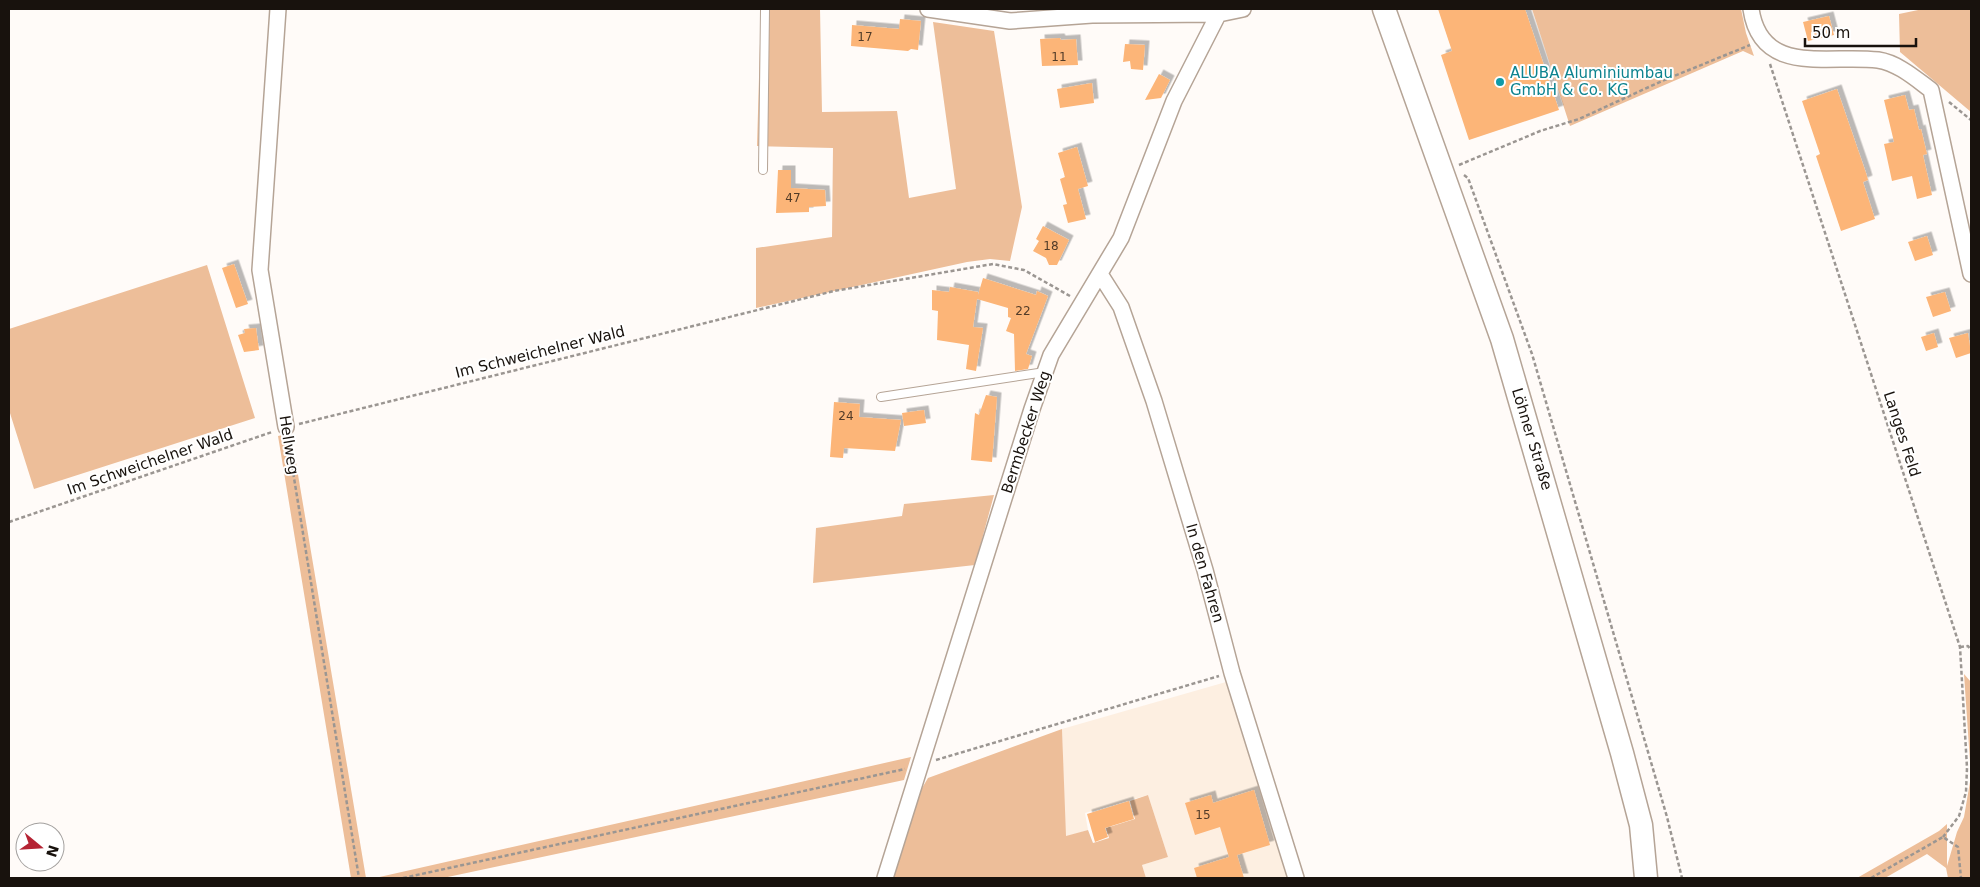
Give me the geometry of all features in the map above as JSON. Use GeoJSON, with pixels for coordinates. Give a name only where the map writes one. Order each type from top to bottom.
{"type":"FeatureCollection","features":[{"type":"Feature","properties":{"kind":"main road","name":"Löhner Straße"},"geometry":{"type":"LineString","coordinates":[[1384,9],[1502,339],[1549,495],[1639,816],[1646,878]]}},
{"type":"Feature","properties":{"kind":"street","name":"Hellweg"},"geometry":{"type":"LineString","coordinates":[[278,9],[260,270],[286,427]]}},
{"type":"Feature","properties":{"kind":"street"},"geometry":{"type":"LineString","coordinates":[[928,9],[1010,21],[1092,15],[1243,9]]}},
{"type":"Feature","properties":{"kind":"street"},"geometry":{"type":"LineString","coordinates":[[1751,9],[1754,26],[1763,41],[1795,59],[1880,60],[1908,73],[1931,90],[1971,274]]}},
{"type":"Feature","properties":{"kind":"street","name":"Bermbecker Weg"},"geometry":{"type":"LineString","coordinates":[[885,878],[1051,355],[1121,238],[1174,101],[1220,11]]}},
{"type":"Feature","properties":{"kind":"street","name":"In den Fahren"},"geometry":{"type":"LineString","coordinates":[[1100,274],[1122,307],[1154,401],[1205,570],[1232,673],[1296,878]]}},
{"type":"Feature","properties":{"kind":"lane"},"geometry":{"type":"LineString","coordinates":[[763,170],[766,9]]}},
{"type":"Feature","properties":{"kind":"lane"},"geometry":{"type":"LineString","coordinates":[[881,398],[1045,372]]}},
{"type":"Feature","properties":{"kind":"path"},"geometry":{"type":"LineString","coordinates":[[1441,172],[1540,131],[1579,119],[1662,81],[1763,41]]}},
{"type":"Feature","properties":{"kind":"path","name":"Langes Feld"},"geometry":{"type":"LineString","coordinates":[[1763,41],[1960,647],[1967,768],[1966,792],[1960,816],[1943,837]]}},
{"type":"Feature","properties":{"kind":"path"},"geometry":{"type":"LineString","coordinates":[[1931,90],[1971,120]]}},
{"type":"Feature","properties":{"kind":"path","name":"Im Schweichelner Wald"},"geometry":{"type":"LineString","coordinates":[[9,522],[286,427],[834,291],[993,264],[1024,270],[1081,302]]}},
{"type":"Feature","properties":{"kind":"path","name":"Hellweg"},"geometry":{"type":"LineString","coordinates":[[286,427],[359,878]]}},
{"type":"Feature","properties":{"kind":"path"},"geometry":{"type":"LineString","coordinates":[[1960,647],[1968,646],[1971,650]]}},
{"type":"Feature","properties":{"kind":"path"},"geometry":{"type":"LineString","coordinates":[[403,878],[921,765],[1232,673]]}},
{"type":"Feature","properties":{"kind":"path"},"geometry":{"type":"LineString","coordinates":[[1871,878],[1943,837],[1958,847],[1962,878]]}},
{"type":"Feature","properties":{"kind":"shaded area"},"geometry":{"type":"Polygon","coordinates":[[[761,9],[820,9],[822,112],[897,111],[909,198],[956,189],[933,22],[994,31],[1022,207],[1010,261],[990,259],[967,262],[756,308],[756,248],[832,237],[833,148],[757,146],[761,9]]]}},
{"type":"Feature","properties":{"kind":"shaded area"},"geometry":{"type":"Polygon","coordinates":[[[1532,9],[1741,9],[1746,33],[1754,56],[1743,51],[1570,126],[1532,9]]]}},
{"type":"Feature","properties":{"kind":"shaded area"},"geometry":{"type":"Polygon","coordinates":[[[1923,9],[1971,9],[1971,112],[1900,52],[1899,14],[1923,9]]]}},
{"type":"Feature","properties":{"kind":"shaded area"},"geometry":{"type":"Polygon","coordinates":[[[207,265],[255,418],[34,489],[9,410],[9,329],[207,265]]]}},
{"type":"Feature","properties":{"kind":"shaded area"},"geometry":{"type":"Polygon","coordinates":[[[291,433],[366,878],[351,878],[278,436],[291,433]]]}},
{"type":"Feature","properties":{"kind":"shaded area"},"geometry":{"type":"Polygon","coordinates":[[[994,495],[975,565],[813,583],[816,528],[902,516],[904,504],[994,495]]]}},
{"type":"Feature","properties":{"kind":"shaded area"},"geometry":{"type":"Polygon","coordinates":[[[1964,674],[1971,682],[1971,776],[1964,674]]]}},
{"type":"Feature","properties":{"kind":"shaded area"},"geometry":{"type":"Polygon","coordinates":[[[1226,682],[1289,878],[1146,878],[1142,865],[1168,857],[1148,795],[1085,813],[1088,830],[1065,837],[1062,729],[1226,682]]]}},
{"type":"Feature","properties":{"kind":"shaded area"},"geometry":{"type":"Polygon","coordinates":[[[1062,729],[1066,836],[1088,830],[1093,843],[1109,838],[1106,828],[1135,819],[1130,801],[1148,795],[1168,857],[1142,865],[1146,878],[891,878],[915,800],[928,778],[1062,729]]]}},
{"type":"Feature","properties":{"kind":"shaded area"},"geometry":{"type":"Polygon","coordinates":[[[911,757],[904,780],[443,878],[375,878],[911,757]]]}},
{"type":"Feature","properties":{"kind":"shaded area"},"geometry":{"type":"Polygon","coordinates":[[[1971,776],[1971,878],[1948,878],[1946,868],[1927,854],[1885,878],[1857,878],[1939,831],[1947,824],[1947,866],[1957,832],[1964,817],[1971,776]]]}},
{"type":"Feature","properties":{"kind":"building","name":"ALUBA Aluminiumbau GmbH & Co. KG"},"geometry":{"type":"Polygon","coordinates":[[[1438,9],[1525,9],[1559,110],[1469,140],[1441,55],[1452,51],[1438,9]]]}},
{"type":"Feature","properties":{"kind":"building"},"geometry":{"type":"Polygon","coordinates":[[[1829,16],[1834,35],[1808,41],[1803,22],[1829,16]]]}},
{"type":"Feature","properties":{"kind":"building"},"geometry":{"type":"Polygon","coordinates":[[[900,19],[921,21],[918,50],[911,49],[908,51],[851,46],[852,25],[899,29],[900,19]]]}},
{"type":"Feature","properties":{"kind":"building"},"geometry":{"type":"Polygon","coordinates":[[[1060,38],[1061,40],[1076,39],[1078,65],[1042,66],[1040,39],[1060,38]]]}},
{"type":"Feature","properties":{"kind":"building"},"geometry":{"type":"Polygon","coordinates":[[[1125,44],[1145,45],[1143,70],[1131,69],[1130,61],[1123,62],[1125,44]]]}},
{"type":"Feature","properties":{"kind":"building"},"geometry":{"type":"Polygon","coordinates":[[[1159,74],[1170,80],[1161,98],[1145,100],[1159,74]]]}},
{"type":"Feature","properties":{"kind":"building"},"geometry":{"type":"Polygon","coordinates":[[[1092,83],[1094,103],[1060,108],[1057,89],[1092,83]]]}},
{"type":"Feature","properties":{"kind":"building"},"geometry":{"type":"Polygon","coordinates":[[[1837,89],[1866,173],[1868,180],[1863,182],[1875,219],[1841,231],[1816,156],[1820,154],[1802,101],[1837,89]]]}},
{"type":"Feature","properties":{"kind":"building"},"geometry":{"type":"Polygon","coordinates":[[[1905,95],[1909,110],[1914,109],[1919,130],[1921,129],[1927,154],[1923,155],[1932,195],[1917,199],[1912,176],[1892,181],[1884,144],[1894,142],[1884,100],[1905,95]]]}},
{"type":"Feature","properties":{"kind":"building"},"geometry":{"type":"Polygon","coordinates":[[[1077,147],[1088,186],[1078,189],[1086,219],[1068,223],[1063,205],[1067,204],[1060,179],[1065,177],[1058,153],[1077,147]]]}},
{"type":"Feature","properties":{"kind":"building"},"geometry":{"type":"Polygon","coordinates":[[[778,170],[791,170],[791,188],[825,190],[826,206],[809,207],[809,212],[776,213],[778,170]]]}},
{"type":"Feature","properties":{"kind":"building"},"geometry":{"type":"Polygon","coordinates":[[[1043,226],[1069,240],[1057,265],[1049,265],[1046,258],[1033,251],[1039,241],[1036,239],[1043,226]]]}},
{"type":"Feature","properties":{"kind":"building"},"geometry":{"type":"Polygon","coordinates":[[[1927,236],[1933,255],[1915,261],[1908,242],[1927,236]]]}},
{"type":"Feature","properties":{"kind":"building"},"geometry":{"type":"Polygon","coordinates":[[[234,264],[248,304],[236,308],[222,268],[234,264]]]}},
{"type":"Feature","properties":{"kind":"building"},"geometry":{"type":"Polygon","coordinates":[[[983,278],[1036,295],[1037,291],[1048,296],[1026,354],[1032,356],[1028,369],[1015,371],[1014,334],[1006,331],[1011,318],[1008,317],[1008,308],[977,299],[973,327],[983,328],[976,371],[966,369],[969,345],[937,340],[938,311],[932,310],[932,290],[949,292],[950,287],[978,292],[978,295],[983,278]]]}},
{"type":"Feature","properties":{"kind":"building"},"geometry":{"type":"Polygon","coordinates":[[[1945,292],[1951,311],[1933,317],[1926,297],[1945,292]]]}},
{"type":"Feature","properties":{"kind":"building"},"geometry":{"type":"Polygon","coordinates":[[[256,328],[259,350],[244,352],[238,335],[245,333],[244,329],[256,328]]]}},
{"type":"Feature","properties":{"kind":"building"},"geometry":{"type":"Polygon","coordinates":[[[1934,333],[1938,347],[1926,351],[1921,337],[1934,333]]]}},
{"type":"Feature","properties":{"kind":"building"},"geometry":{"type":"Polygon","coordinates":[[[1968,333],[1971,353],[1956,358],[1949,338],[1968,333]]]}},
{"type":"Feature","properties":{"kind":"building"},"geometry":{"type":"Polygon","coordinates":[[[986,395],[997,397],[992,462],[971,460],[975,413],[979,415],[986,395]]]}},
{"type":"Feature","properties":{"kind":"building"},"geometry":{"type":"Polygon","coordinates":[[[834,402],[860,404],[859,417],[901,420],[895,451],[844,448],[843,458],[830,457],[834,402]]]}},
{"type":"Feature","properties":{"kind":"building"},"geometry":{"type":"Polygon","coordinates":[[[924,410],[926,423],[904,426],[902,413],[924,410]]]}},
{"type":"Feature","properties":{"kind":"building"},"geometry":{"type":"Polygon","coordinates":[[[1254,790],[1270,845],[1237,855],[1244,878],[1197,878],[1194,868],[1229,857],[1220,827],[1195,835],[1185,803],[1211,795],[1213,803],[1254,790]]]}},
{"type":"Feature","properties":{"kind":"building"},"geometry":{"type":"Polygon","coordinates":[[[1129,801],[1134,819],[1105,828],[1108,837],[1095,842],[1087,814],[1129,801]]]}},
{"type":"Feature","properties":{"kind":"place","name":"ALUBA Aluminiumbau GmbH & Co. KG"},"geometry":{"type":"Point","coordinates":[1500,82]}}]}
